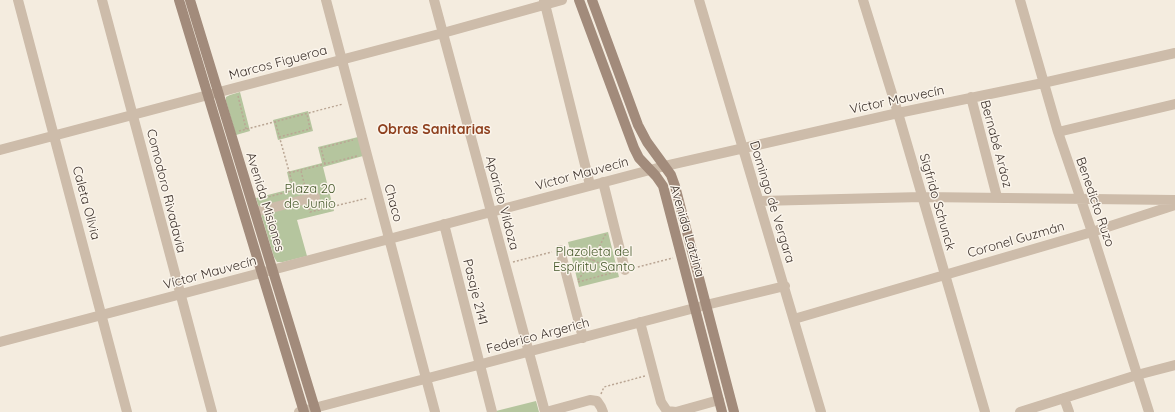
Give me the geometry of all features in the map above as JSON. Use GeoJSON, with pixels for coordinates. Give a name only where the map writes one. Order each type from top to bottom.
{"type":"FeatureCollection","features":[{"type":"Feature","properties":{"kind":"street","name":"Caleta Olivia"},"geometry":{"type":"LineString","coordinates":[[18,0],[127,412]]}},
{"type":"Feature","properties":{"kind":"street","name":"Comodoro Rivadavia"},"geometry":{"type":"LineString","coordinates":[[102,0],[212,412]]}},
{"type":"Feature","properties":{"kind":"street","name":"Avenida Misiones"},"geometry":{"type":"LineString","coordinates":[[179,0],[213,94],[230,133],[316,410]]}},
{"type":"Feature","properties":{"kind":"street","name":"Avenida Misiones"},"geometry":{"type":"LineString","coordinates":[[190,0],[213,94],[302,412]]}},
{"type":"Feature","properties":{"kind":"street","name":"Chaco"},"geometry":{"type":"LineString","coordinates":[[326,0],[435,412]]}},
{"type":"Feature","properties":{"kind":"street","name":"Aparicio Vildoza"},"geometry":{"type":"LineString","coordinates":[[434,0],[545,412]]}},
{"type":"Feature","properties":{"kind":"street","name":"Marcos Figueroa"},"geometry":{"type":"LineString","coordinates":[[0,150],[443,33],[544,2],[562,0]]}},
{"type":"Feature","properties":{"kind":"street","name":"Avenida Latzina"},"geometry":{"type":"LineString","coordinates":[[579,0],[634,148],[649,170],[656,176],[663,186],[722,412]]}},
{"type":"Feature","properties":{"kind":"street","name":"Avenida Latzina"},"geometry":{"type":"LineString","coordinates":[[592,0],[638,126],[647,142],[671,175],[675,186],[734,412]]}},
{"type":"Feature","properties":{"kind":"street","name":"Domingo de Vergara"},"geometry":{"type":"LineString","coordinates":[[699,0],[821,412]]}},
{"type":"Feature","properties":{"kind":"street","name":"Sigfrido Schunck"},"geometry":{"type":"LineString","coordinates":[[863,0],[898,113],[985,412]]}},
{"type":"Feature","properties":{"kind":"street","name":"Benedicto Ruzo"},"geometry":{"type":"LineString","coordinates":[[1020,0],[1058,132],[1092,232],[1149,412]]}},
{"type":"Feature","properties":{"kind":"street"},"geometry":{"type":"LineString","coordinates":[[544,2],[590,185]]}},
{"type":"Feature","properties":{"kind":"street","name":"Víctor Mauvecín"},"geometry":{"type":"LineString","coordinates":[[0,342],[665,166],[898,113],[1043,83],[1175,53]]}},
{"type":"Feature","properties":{"kind":"street","name":"Bernabé Aráoz"},"geometry":{"type":"LineString","coordinates":[[971,97],[997,198]]}},
{"type":"Feature","properties":{"kind":"street"},"geometry":{"type":"LineString","coordinates":[[1058,132],[1175,104]]}},
{"type":"Feature","properties":{"kind":"street"},"geometry":{"type":"LineString","coordinates":[[603,182],[625,270]]}},
{"type":"Feature","properties":{"kind":"street"},"geometry":{"type":"LineString","coordinates":[[760,202],[922,197],[1175,200]]}},
{"type":"Feature","properties":{"kind":"street"},"geometry":{"type":"LineString","coordinates":[[255,212],[306,199]]}},
{"type":"Feature","properties":{"kind":"street","name":"Coronel Guzmán"},"geometry":{"type":"LineString","coordinates":[[794,319],[1092,232],[1175,206]]}},
{"type":"Feature","properties":{"kind":"street","name":"Pasaje 2141"},"geometry":{"type":"LineString","coordinates":[[444,224],[492,412]]}},
{"type":"Feature","properties":{"kind":"street"},"geometry":{"type":"LineString","coordinates":[[560,250],[583,338]]}},
{"type":"Feature","properties":{"kind":"street","name":"Federico Argerich"},"geometry":{"type":"LineString","coordinates":[[302,412],[316,410],[706,304],[784,286]]}},
{"type":"Feature","properties":{"kind":"street"},"geometry":{"type":"LineString","coordinates":[[640,322],[660,402],[667,411],[676,412],[719,400]]}},
{"type":"Feature","properties":{"kind":"street"},"geometry":{"type":"LineString","coordinates":[[1020,412],[1175,364]]}},
{"type":"Feature","properties":{"kind":"street"},"geometry":{"type":"LineString","coordinates":[[1064,398],[1069,412]]}},
{"type":"Feature","properties":{"kind":"street"},"geometry":{"type":"LineString","coordinates":[[545,412],[590,400],[597,401],[603,412]]}},
{"type":"Feature","properties":{"kind":"path"},"geometry":{"type":"LineString","coordinates":[[236,88],[246,129]]}},
{"type":"Feature","properties":{"kind":"path"},"geometry":{"type":"LineString","coordinates":[[230,133],[353,101]]}},
{"type":"Feature","properties":{"kind":"path"},"geometry":{"type":"LineString","coordinates":[[279,137],[310,129],[306,113]]}},
{"type":"Feature","properties":{"kind":"path"},"geometry":{"type":"LineString","coordinates":[[275,122],[294,190],[306,199],[310,212],[378,196]]}},
{"type":"Feature","properties":{"kind":"path"},"geometry":{"type":"LineString","coordinates":[[325,164],[321,148],[363,138]]}},
{"type":"Feature","properties":{"kind":"path"},"geometry":{"type":"LineString","coordinates":[[289,173],[367,154]]}},
{"type":"Feature","properties":{"kind":"path"},"geometry":{"type":"LineString","coordinates":[[251,201],[305,186],[301,170]]}},
{"type":"Feature","properties":{"kind":"path"},"geometry":{"type":"LineString","coordinates":[[505,264],[560,250],[569,255],[593,260],[617,272],[575,283],[593,260],[605,234],[615,232]]}},
{"type":"Feature","properties":{"kind":"path"},"geometry":{"type":"LineString","coordinates":[[625,270],[681,256]]}},
{"type":"Feature","properties":{"kind":"path"},"geometry":{"type":"LineString","coordinates":[[597,401],[604,387],[653,374]]}},
{"type":"Feature","properties":{"kind":"green space"},"geometry":{"type":"Polygon","coordinates":[[[240,92],[250,131],[236,135],[226,97],[240,92]]]}},
{"type":"Feature","properties":{"kind":"green space"},"geometry":{"type":"Polygon","coordinates":[[[308,111],[313,131],[278,140],[273,120],[308,111]]]}},
{"type":"Feature","properties":{"kind":"green space","name":"Plaza 20 de Junio"},"geometry":{"type":"Polygon","coordinates":[[[358,137],[363,156],[323,167],[334,211],[297,220],[307,256],[277,262],[274,257],[256,198],[291,189],[287,172],[322,163],[318,147],[358,137]]]}},
{"type":"Feature","properties":{"kind":"green space","name":"Plazoleta del Espíritu Santo"},"geometry":{"type":"Polygon","coordinates":[[[608,232],[619,277],[579,287],[568,242],[608,232]]]}},
{"type":"Feature","properties":{"kind":"green space"},"geometry":{"type":"Polygon","coordinates":[[[536,401],[539,412],[496,411],[536,401]]]}},
{"type":"Feature","properties":{"kind":"district","name":"Obras Sanitarias"},"geometry":{"type":"Point","coordinates":[434,130]}}]}
